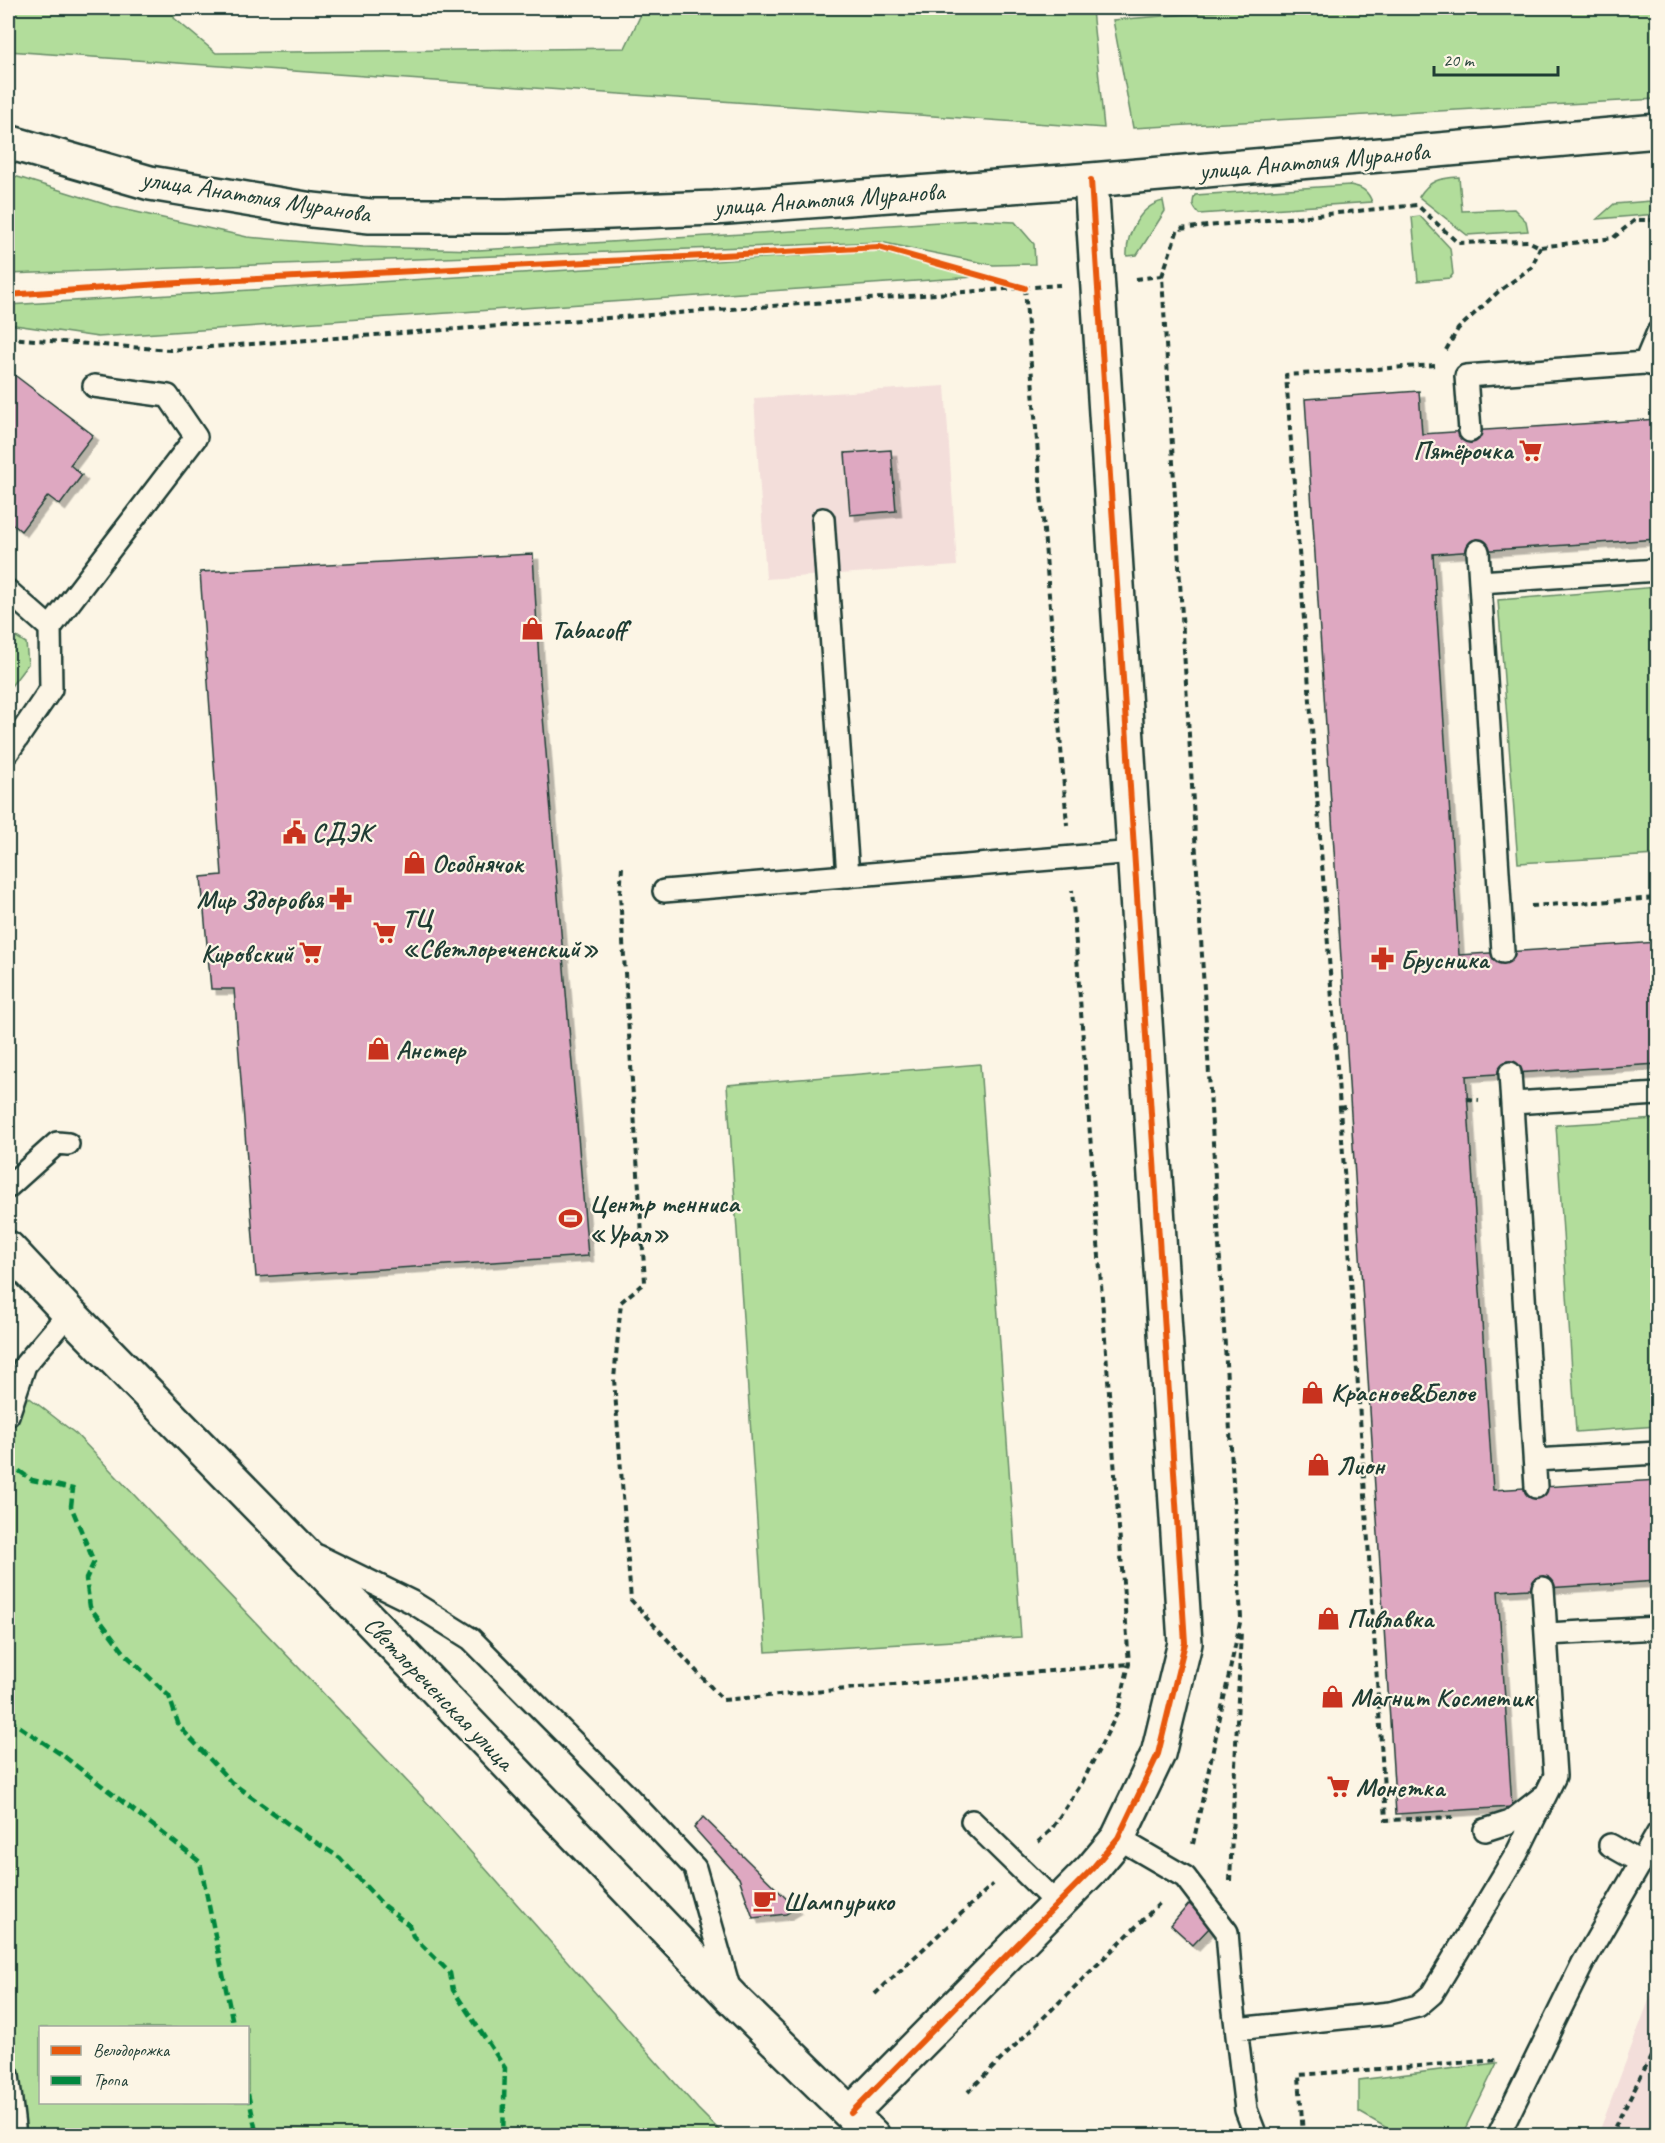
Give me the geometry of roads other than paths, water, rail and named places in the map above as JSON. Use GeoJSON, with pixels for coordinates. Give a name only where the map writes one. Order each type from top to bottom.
{"type":"FeatureCollection","features":[{"type":"Feature","properties":{"kind":"street","name":"улица Анатолия Муранова"},"geometry":{"type":"LineString","coordinates":[[8,142],[150,183],[312,210],[370,216],[507,216],[703,208],[1091,180],[1658,131]]}},
{"type":"Feature","properties":{"kind":"street"},"geometry":{"type":"LineString","coordinates":[[851,2113],[1092,1869],[1118,1838],[1158,1754],[1185,1643],[1091,180]]}},
{"type":"Feature","properties":{"kind":"street","name":"Светлореченская улица"},"geometry":{"type":"LineString","coordinates":[[8,1248],[732,1998],[873,2136]]}},
{"type":"Feature","properties":{"kind":"lane"},"geometry":{"type":"LineString","coordinates":[[1470,431],[1466,376],[1651,364],[1658,332]]}},
{"type":"Feature","properties":{"kind":"lane"},"geometry":{"type":"LineString","coordinates":[[8,752],[51,689],[50,628],[196,437],[168,396],[94,386]]}},
{"type":"Feature","properties":{"kind":"lane"},"geometry":{"type":"LineString","coordinates":[[823,519],[848,876]]}},
{"type":"Feature","properties":{"kind":"lane"},"geometry":{"type":"LineString","coordinates":[[1478,551],[1503,952]]}},
{"type":"Feature","properties":{"kind":"lane"},"geometry":{"type":"LineString","coordinates":[[1480,582],[1658,570]]}},
{"type":"Feature","properties":{"kind":"lane"},"geometry":{"type":"LineString","coordinates":[[8,591],[50,628]]}},
{"type":"Feature","properties":{"kind":"lane"},"geometry":{"type":"LineString","coordinates":[[664,891],[1134,852]]}},
{"type":"Feature","properties":{"kind":"lane"},"geometry":{"type":"LineString","coordinates":[[1510,1073],[1536,1487]]}},
{"type":"Feature","properties":{"kind":"lane"},"geometry":{"type":"LineString","coordinates":[[1512,1103],[1658,1094]]}},
{"type":"Feature","properties":{"kind":"lane"},"geometry":{"type":"LineString","coordinates":[[8,1187],[57,1143],[68,1144]]}},
{"type":"Feature","properties":{"kind":"lane"},"geometry":{"type":"LineString","coordinates":[[8,1415],[25,1365],[69,1313]]}},
{"type":"Feature","properties":{"kind":"lane"},"geometry":{"type":"LineString","coordinates":[[1535,1460],[1658,1453]]}},
{"type":"Feature","properties":{"kind":"lane"},"geometry":{"type":"LineString","coordinates":[[296,1545],[412,1602],[471,1639],[627,1796],[695,1868],[732,1998]]}},
{"type":"Feature","properties":{"kind":"lane"},"geometry":{"type":"LineString","coordinates":[[1236,2029],[1390,2013],[1418,2006],[1432,1994],[1517,1853],[1555,1776],[1543,1588]]}},
{"type":"Feature","properties":{"kind":"lane"},"geometry":{"type":"LineString","coordinates":[[1547,1634],[1658,1628]]}},
{"type":"Feature","properties":{"kind":"lane"},"geometry":{"type":"LineString","coordinates":[[1485,1830],[1510,1822],[1521,1814],[1540,1799],[1555,1776]]}},
{"type":"Feature","properties":{"kind":"lane"},"geometry":{"type":"LineString","coordinates":[[972,1821],[1057,1904]]}},
{"type":"Feature","properties":{"kind":"lane"},"geometry":{"type":"LineString","coordinates":[[1498,2136],[1583,1963],[1658,1833]]}},
{"type":"Feature","properties":{"kind":"lane"},"geometry":{"type":"LineString","coordinates":[[1118,1838],[1185,1878],[1227,1932],[1246,2110],[1256,2136]]}},
{"type":"Feature","properties":{"kind":"lane"},"geometry":{"type":"LineString","coordinates":[[1610,1845],[1640,1862]]}},
{"type":"Feature","properties":{"kind":"lane"},"geometry":{"type":"LineString","coordinates":[[8,2076],[15,2136]]}},
{"type":"Feature","properties":{"kind":"place","name":"Пятёрочка"},"geometry":{"type":"Point","coordinates":[1531,450]}},
{"type":"Feature","properties":{"kind":"place","name":"Tabacoff"},"geometry":{"type":"Point","coordinates":[533,629]}},
{"type":"Feature","properties":{"kind":"place","name":"СДЭК"},"geometry":{"type":"Point","coordinates":[294,832]}},
{"type":"Feature","properties":{"kind":"place","name":"Особнячок"},"geometry":{"type":"Point","coordinates":[414,863]}},
{"type":"Feature","properties":{"kind":"place","name":"Мир Здоровья"},"geometry":{"type":"Point","coordinates":[341,899]}},
{"type":"Feature","properties":{"kind":"place","name":"ТЦ «Светлореченский»"},"geometry":{"type":"Point","coordinates":[384,933]}},
{"type":"Feature","properties":{"kind":"place","name":"Кировский"},"geometry":{"type":"Point","coordinates":[311,953]}},
{"type":"Feature","properties":{"kind":"place","name":"Брусника"},"geometry":{"type":"Point","coordinates":[1382,959]}},
{"type":"Feature","properties":{"kind":"place","name":"Анстер"},"geometry":{"type":"Point","coordinates":[378,1049]}},
{"type":"Feature","properties":{"kind":"place","name":"Центр тенниса «Урал»"},"geometry":{"type":"Point","coordinates":[571,1218]}},
{"type":"Feature","properties":{"kind":"place","name":"Красное&Белое"},"geometry":{"type":"Point","coordinates":[1313,1392]}},
{"type":"Feature","properties":{"kind":"place","name":"Лион"},"geometry":{"type":"Point","coordinates":[1318,1465]}},
{"type":"Feature","properties":{"kind":"place","name":"Пивлавка"},"geometry":{"type":"Point","coordinates":[1329,1618]}},
{"type":"Feature","properties":{"kind":"place","name":"Магнит Косметик"},"geometry":{"type":"Point","coordinates":[1333,1697]}},
{"type":"Feature","properties":{"kind":"place","name":"Монетка"},"geometry":{"type":"Point","coordinates":[1338,1787]}},
{"type":"Feature","properties":{"kind":"place","name":"Шампурико"},"geometry":{"type":"Point","coordinates":[765,1901]}}]}
